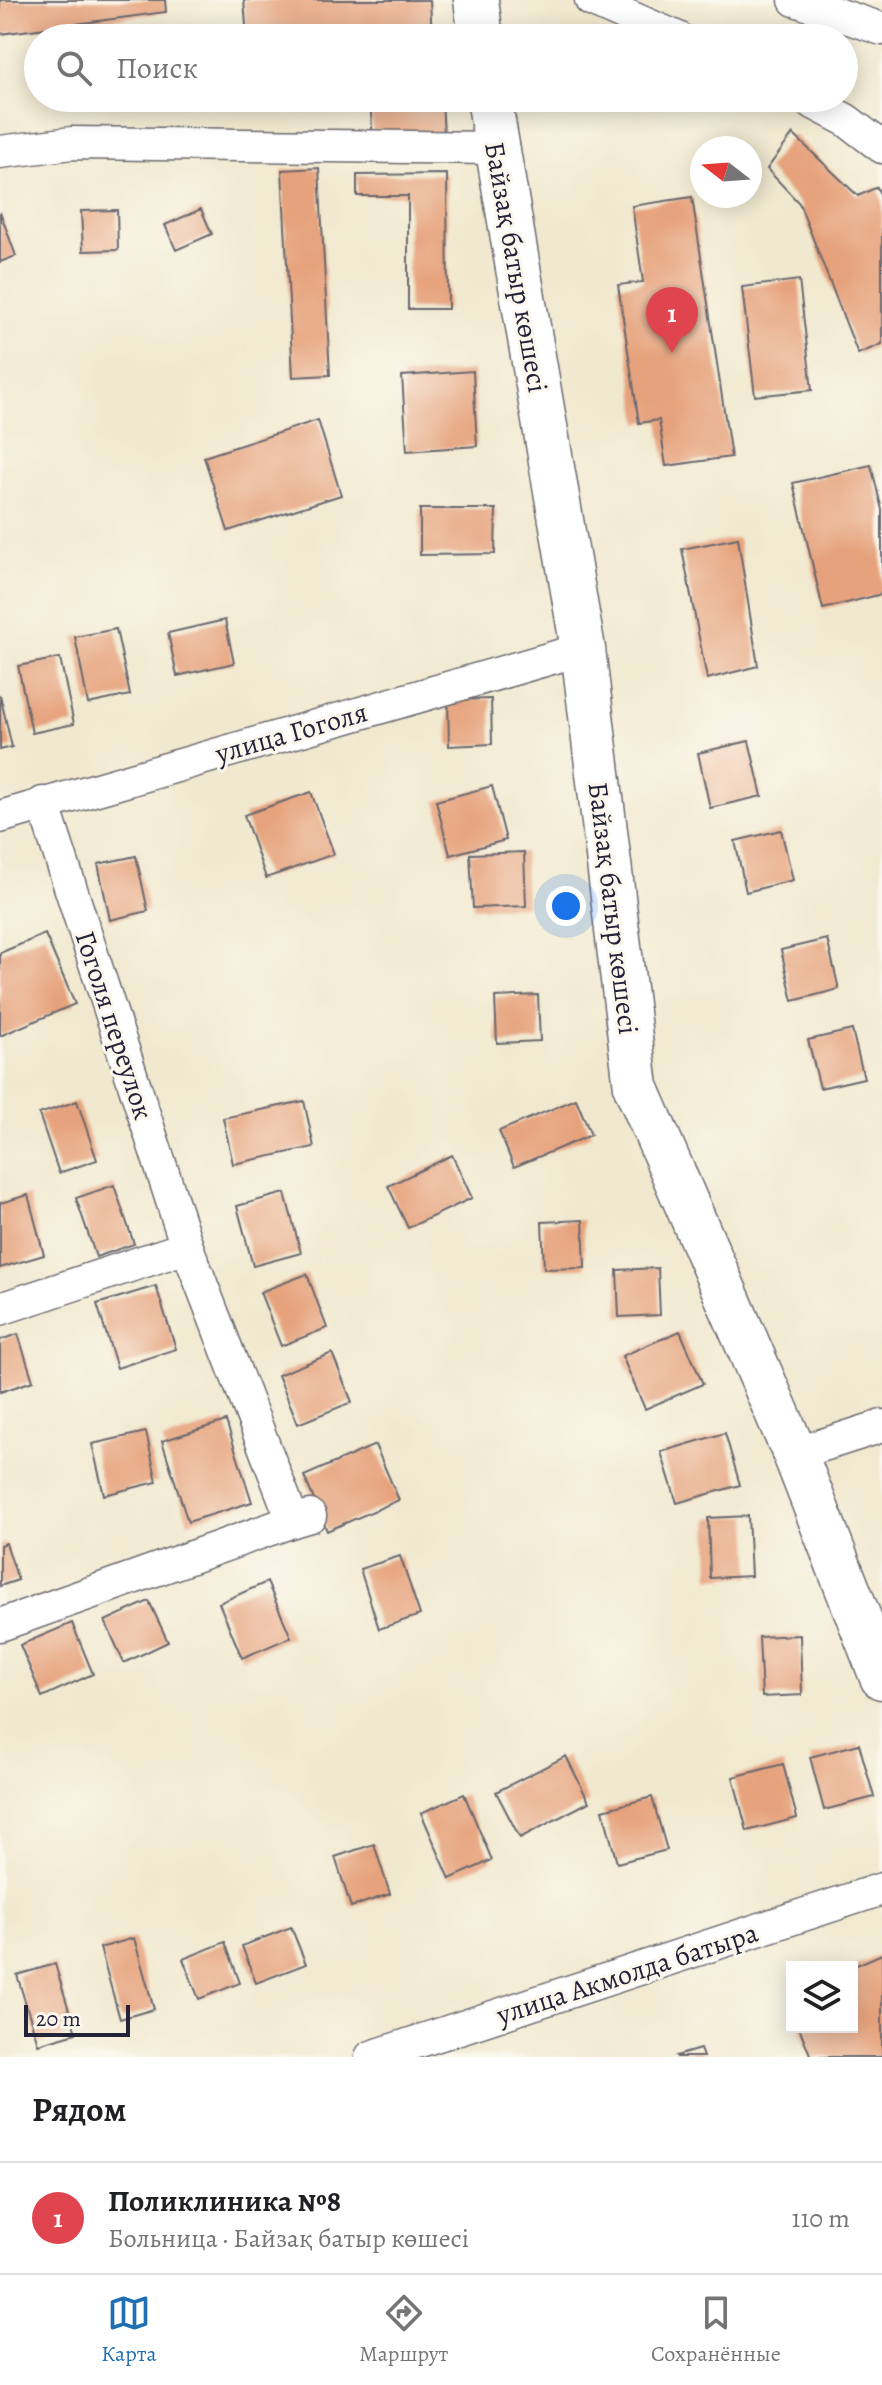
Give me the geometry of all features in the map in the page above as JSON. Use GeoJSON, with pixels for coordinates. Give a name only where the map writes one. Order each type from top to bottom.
{"type":"FeatureCollection","features":[{"type":"Feature","properties":{"kind":"main road"},"geometry":{"type":"LineString","coordinates":[[476,0],[479,24]]}},
{"type":"Feature","properties":{"kind":"main road","name":"Байзақ батыр көшесі"},"geometry":{"type":"LineString","coordinates":[[491,112],[583,649],[636,1087],[795,1454],[882,1677]]}},
{"type":"Feature","properties":{"kind":"street"},"geometry":{"type":"LineString","coordinates":[[591,0],[646,24]]}},
{"type":"Feature","properties":{"kind":"street"},"geometry":{"type":"LineString","coordinates":[[795,0],[882,29]]}},
{"type":"Feature","properties":{"kind":"street"},"geometry":{"type":"LineString","coordinates":[[831,112],[882,147]]}},
{"type":"Feature","properties":{"kind":"street"},"geometry":{"type":"LineString","coordinates":[[0,152],[72,143],[496,148]]}},
{"type":"Feature","properties":{"kind":"street","name":"улица Гоголя"},"geometry":{"type":"LineString","coordinates":[[0,817],[583,649]]}},
{"type":"Feature","properties":{"kind":"street","name":"Гоголя переулок"},"geometry":{"type":"LineString","coordinates":[[0,1625],[302,1518],[187,1247],[43,803]]}},
{"type":"Feature","properties":{"kind":"street"},"geometry":{"type":"LineString","coordinates":[[0,1309],[187,1247]]}},
{"type":"Feature","properties":{"kind":"street"},"geometry":{"type":"LineString","coordinates":[[795,1454],[882,1426]]}},
{"type":"Feature","properties":{"kind":"street","name":"улица Акмолда батыра"},"geometry":{"type":"LineString","coordinates":[[371,2057],[882,1889]]}},
{"type":"Feature","properties":{"kind":"building"},"geometry":{"type":"Polygon","coordinates":[[[0,0],[165,0],[166,12],[75,24],[24,24],[24,31],[0,34],[0,0]]]}},
{"type":"Feature","properties":{"kind":"building"},"geometry":{"type":"Polygon","coordinates":[[[244,0],[430,0],[431,24],[246,24],[244,0]]]}},
{"type":"Feature","properties":{"kind":"building"},"geometry":{"type":"Polygon","coordinates":[[[371,112],[443,112],[444,138],[373,143],[371,112]]]}},
{"type":"Feature","properties":{"kind":"building"},"geometry":{"type":"Polygon","coordinates":[[[793,134],[858,196],[877,187],[882,200],[882,344],[858,354],[799,203],[767,169],[793,134]]]}},
{"type":"Feature","properties":{"kind":"building"},"geometry":{"type":"Polygon","coordinates":[[[319,168],[330,375],[293,377],[282,170],[319,168]]]}},
{"type":"Feature","properties":{"kind":"building"},"geometry":{"type":"Polygon","coordinates":[[[447,174],[448,309],[408,309],[408,196],[357,196],[357,175],[447,174]]]}},
{"type":"Feature","properties":{"kind":"building"},"geometry":{"type":"Polygon","coordinates":[[[690,197],[731,457],[666,466],[659,420],[639,423],[618,285],[643,282],[632,206],[690,197]]]}},
{"type":"Feature","properties":{"kind":"building"},"geometry":{"type":"Polygon","coordinates":[[[201,209],[212,234],[176,250],[165,225],[201,209]]]}},
{"type":"Feature","properties":{"kind":"building"},"geometry":{"type":"Polygon","coordinates":[[[117,210],[118,250],[83,251],[81,211],[117,210]]]}},
{"type":"Feature","properties":{"kind":"building"},"geometry":{"type":"Polygon","coordinates":[[[0,212],[16,256],[0,262],[0,212]]]}},
{"type":"Feature","properties":{"kind":"building"},"geometry":{"type":"Polygon","coordinates":[[[799,280],[812,390],[755,396],[742,287],[799,280]]]}},
{"type":"Feature","properties":{"kind":"building"},"geometry":{"type":"Polygon","coordinates":[[[473,371],[477,446],[407,451],[402,376],[473,371]]]}},
{"type":"Feature","properties":{"kind":"building"},"geometry":{"type":"Polygon","coordinates":[[[318,420],[341,495],[228,531],[204,457],[318,420]]]}},
{"type":"Feature","properties":{"kind":"building"},"geometry":{"type":"Polygon","coordinates":[[[871,465],[882,510],[882,594],[823,609],[793,483],[871,465]]]}},
{"type":"Feature","properties":{"kind":"building"},"geometry":{"type":"Polygon","coordinates":[[[420,509],[496,509],[495,554],[420,555],[420,509]]]}},
{"type":"Feature","properties":{"kind":"building"},"geometry":{"type":"Polygon","coordinates":[[[738,538],[758,666],[707,679],[682,549],[738,538]]]}},
{"type":"Feature","properties":{"kind":"building"},"geometry":{"type":"Polygon","coordinates":[[[225,620],[234,663],[177,676],[168,633],[225,620]]]}},
{"type":"Feature","properties":{"kind":"building"},"geometry":{"type":"Polygon","coordinates":[[[116,629],[130,695],[88,704],[75,637],[116,629]]]}},
{"type":"Feature","properties":{"kind":"building"},"geometry":{"type":"Polygon","coordinates":[[[60,658],[74,724],[32,733],[18,666],[60,658]]]}},
{"type":"Feature","properties":{"kind":"building"},"geometry":{"type":"Polygon","coordinates":[[[0,695],[12,747],[0,750],[0,695]]]}},
{"type":"Feature","properties":{"kind":"building"},"geometry":{"type":"Polygon","coordinates":[[[491,699],[492,744],[449,746],[448,700],[491,699]]]}},
{"type":"Feature","properties":{"kind":"building"},"geometry":{"type":"Polygon","coordinates":[[[749,741],[762,796],[710,808],[698,753],[749,741]]]}},
{"type":"Feature","properties":{"kind":"building"},"geometry":{"type":"Polygon","coordinates":[[[492,786],[506,840],[450,855],[436,801],[492,786]]]}},
{"type":"Feature","properties":{"kind":"building"},"geometry":{"type":"Polygon","coordinates":[[[311,792],[334,854],[266,878],[244,815],[311,792]]]}},
{"type":"Feature","properties":{"kind":"building"},"geometry":{"type":"Polygon","coordinates":[[[781,830],[793,880],[746,892],[735,841],[781,830]]]}},
{"type":"Feature","properties":{"kind":"building"},"geometry":{"type":"Polygon","coordinates":[[[524,852],[526,906],[473,908],[470,854],[524,852]]]}},
{"type":"Feature","properties":{"kind":"building"},"geometry":{"type":"Polygon","coordinates":[[[136,856],[148,911],[110,920],[98,864],[136,856]]]}},
{"type":"Feature","properties":{"kind":"building"},"geometry":{"type":"Polygon","coordinates":[[[45,934],[75,1004],[0,1036],[0,953],[45,934]]]}},
{"type":"Feature","properties":{"kind":"building"},"geometry":{"type":"Polygon","coordinates":[[[827,939],[839,989],[793,1001],[781,950],[827,939]]]}},
{"type":"Feature","properties":{"kind":"building"},"geometry":{"type":"Polygon","coordinates":[[[538,995],[540,1041],[497,1043],[495,997],[538,995]]]}},
{"type":"Feature","properties":{"kind":"building"},"geometry":{"type":"Polygon","coordinates":[[[852,1030],[864,1078],[820,1088],[808,1040],[852,1030]]]}},
{"type":"Feature","properties":{"kind":"building"},"geometry":{"type":"Polygon","coordinates":[[[576,1099],[591,1135],[514,1167],[499,1131],[576,1099]]]}},
{"type":"Feature","properties":{"kind":"building"},"geometry":{"type":"Polygon","coordinates":[[[77,1101],[97,1160],[59,1173],[39,1114],[77,1101]]]}},
{"type":"Feature","properties":{"kind":"building"},"geometry":{"type":"Polygon","coordinates":[[[304,1101],[314,1147],[233,1164],[223,1118],[304,1101]]]}},
{"type":"Feature","properties":{"kind":"building"},"geometry":{"type":"Polygon","coordinates":[[[452,1155],[472,1198],[408,1228],[388,1186],[452,1155]]]}},
{"type":"Feature","properties":{"kind":"building"},"geometry":{"type":"Polygon","coordinates":[[[114,1185],[134,1244],[96,1257],[76,1198],[114,1185]]]}},
{"type":"Feature","properties":{"kind":"building"},"geometry":{"type":"Polygon","coordinates":[[[285,1193],[301,1253],[253,1266],[237,1206],[285,1193]]]}},
{"type":"Feature","properties":{"kind":"building"},"geometry":{"type":"Polygon","coordinates":[[[28,1195],[44,1255],[0,1268],[0,1203],[28,1195]]]}},
{"type":"Feature","properties":{"kind":"building"},"geometry":{"type":"Polygon","coordinates":[[[583,1220],[585,1268],[544,1269],[542,1222],[583,1220]]]}},
{"type":"Feature","properties":{"kind":"building"},"geometry":{"type":"Polygon","coordinates":[[[658,1268],[660,1315],[619,1317],[617,1270],[658,1268]]]}},
{"type":"Feature","properties":{"kind":"building"},"geometry":{"type":"Polygon","coordinates":[[[307,1274],[327,1328],[281,1346],[260,1292],[307,1274]]]}},
{"type":"Feature","properties":{"kind":"building"},"geometry":{"type":"Polygon","coordinates":[[[156,1286],[176,1349],[117,1368],[97,1304],[156,1286]]]}},
{"type":"Feature","properties":{"kind":"building"},"geometry":{"type":"Polygon","coordinates":[[[680,1331],[703,1384],[645,1409],[622,1356],[680,1331]]]}},
{"type":"Feature","properties":{"kind":"building"},"geometry":{"type":"Polygon","coordinates":[[[18,1334],[33,1381],[0,1392],[0,1340],[18,1334]]]}},
{"type":"Feature","properties":{"kind":"building"},"geometry":{"type":"Polygon","coordinates":[[[332,1353],[352,1402],[298,1424],[278,1375],[332,1353]]]}},
{"type":"Feature","properties":{"kind":"building"},"geometry":{"type":"Polygon","coordinates":[[[226,1421],[252,1502],[188,1522],[162,1441],[226,1421]]]}},
{"type":"Feature","properties":{"kind":"building"},"geometry":{"type":"Polygon","coordinates":[[[146,1432],[157,1482],[104,1495],[92,1444],[146,1432]]]}},
{"type":"Feature","properties":{"kind":"building"},"geometry":{"type":"Polygon","coordinates":[[[725,1433],[740,1485],[677,1503],[661,1452],[725,1433]]]}},
{"type":"Feature","properties":{"kind":"building"},"geometry":{"type":"Polygon","coordinates":[[[375,1445],[399,1500],[327,1531],[304,1476],[375,1445]]]}},
{"type":"Feature","properties":{"kind":"building"},"geometry":{"type":"Polygon","coordinates":[[[748,1516],[751,1576],[710,1578],[708,1518],[748,1516]]]}},
{"type":"Feature","properties":{"kind":"building"},"geometry":{"type":"Polygon","coordinates":[[[6,1543],[18,1580],[0,1586],[0,1545],[6,1543]]]}},
{"type":"Feature","properties":{"kind":"building"},"geometry":{"type":"Polygon","coordinates":[[[400,1556],[420,1615],[379,1629],[360,1569],[400,1556]]]}},
{"type":"Feature","properties":{"kind":"building"},"geometry":{"type":"Polygon","coordinates":[[[267,1582],[291,1637],[242,1658],[219,1603],[267,1582]]]}},
{"type":"Feature","properties":{"kind":"building"},"geometry":{"type":"Polygon","coordinates":[[[149,1601],[168,1642],[124,1663],[105,1621],[149,1601]]]}},
{"type":"Feature","properties":{"kind":"building"},"geometry":{"type":"Polygon","coordinates":[[[72,1623],[93,1674],[42,1697],[20,1645],[72,1623]]]}},
{"type":"Feature","properties":{"kind":"building"},"geometry":{"type":"Polygon","coordinates":[[[800,1635],[802,1695],[762,1697],[759,1637],[800,1635]]]}},
{"type":"Feature","properties":{"kind":"building"},"geometry":{"type":"Polygon","coordinates":[[[859,1744],[874,1797],[824,1810],[810,1757],[859,1744]]]}},
{"type":"Feature","properties":{"kind":"building"},"geometry":{"type":"Polygon","coordinates":[[[566,1756],[589,1802],[520,1838],[496,1792],[566,1756]]]}},
{"type":"Feature","properties":{"kind":"building"},"geometry":{"type":"Polygon","coordinates":[[[783,1764],[797,1818],[747,1831],[733,1777],[783,1764]]]}},
{"type":"Feature","properties":{"kind":"building"},"geometry":{"type":"Polygon","coordinates":[[[464,1794],[492,1860],[450,1879],[421,1813],[464,1794]]]}},
{"type":"Feature","properties":{"kind":"building"},"geometry":{"type":"Polygon","coordinates":[[[652,1797],[667,1850],[617,1863],[603,1810],[652,1797]]]}},
{"type":"Feature","properties":{"kind":"building"},"geometry":{"type":"Polygon","coordinates":[[[374,1844],[390,1894],[351,1907],[335,1857],[374,1844]]]}},
{"type":"Feature","properties":{"kind":"building"},"geometry":{"type":"Polygon","coordinates":[[[291,1927],[306,1964],[256,1983],[242,1946],[291,1927]]]}},
{"type":"Feature","properties":{"kind":"building"},"geometry":{"type":"Polygon","coordinates":[[[134,1938],[154,2009],[120,2019],[100,1948],[134,1938]]]}},
{"type":"Feature","properties":{"kind":"building"},"geometry":{"type":"Polygon","coordinates":[[[225,1942],[240,1983],[199,1999],[183,1959],[225,1942]]]}},
{"type":"Feature","properties":{"kind":"building"},"geometry":{"type":"Polygon","coordinates":[[[882,1954],[882,2057],[811,2057],[801,2033],[858,2033],[858,1964],[882,1954]]]}},
{"type":"Feature","properties":{"kind":"building"},"geometry":{"type":"Polygon","coordinates":[[[55,1964],[76,2033],[38,2044],[17,1975],[55,1964]]]}},
{"type":"Feature","properties":{"kind":"building"},"geometry":{"type":"Polygon","coordinates":[[[700,2049],[703,2057],[676,2056],[700,2049]]]}},
{"type":"Feature","properties":{"kind":"place","name":"Поликлиника №8"},"geometry":{"type":"Point","coordinates":[672,353]}}]}
